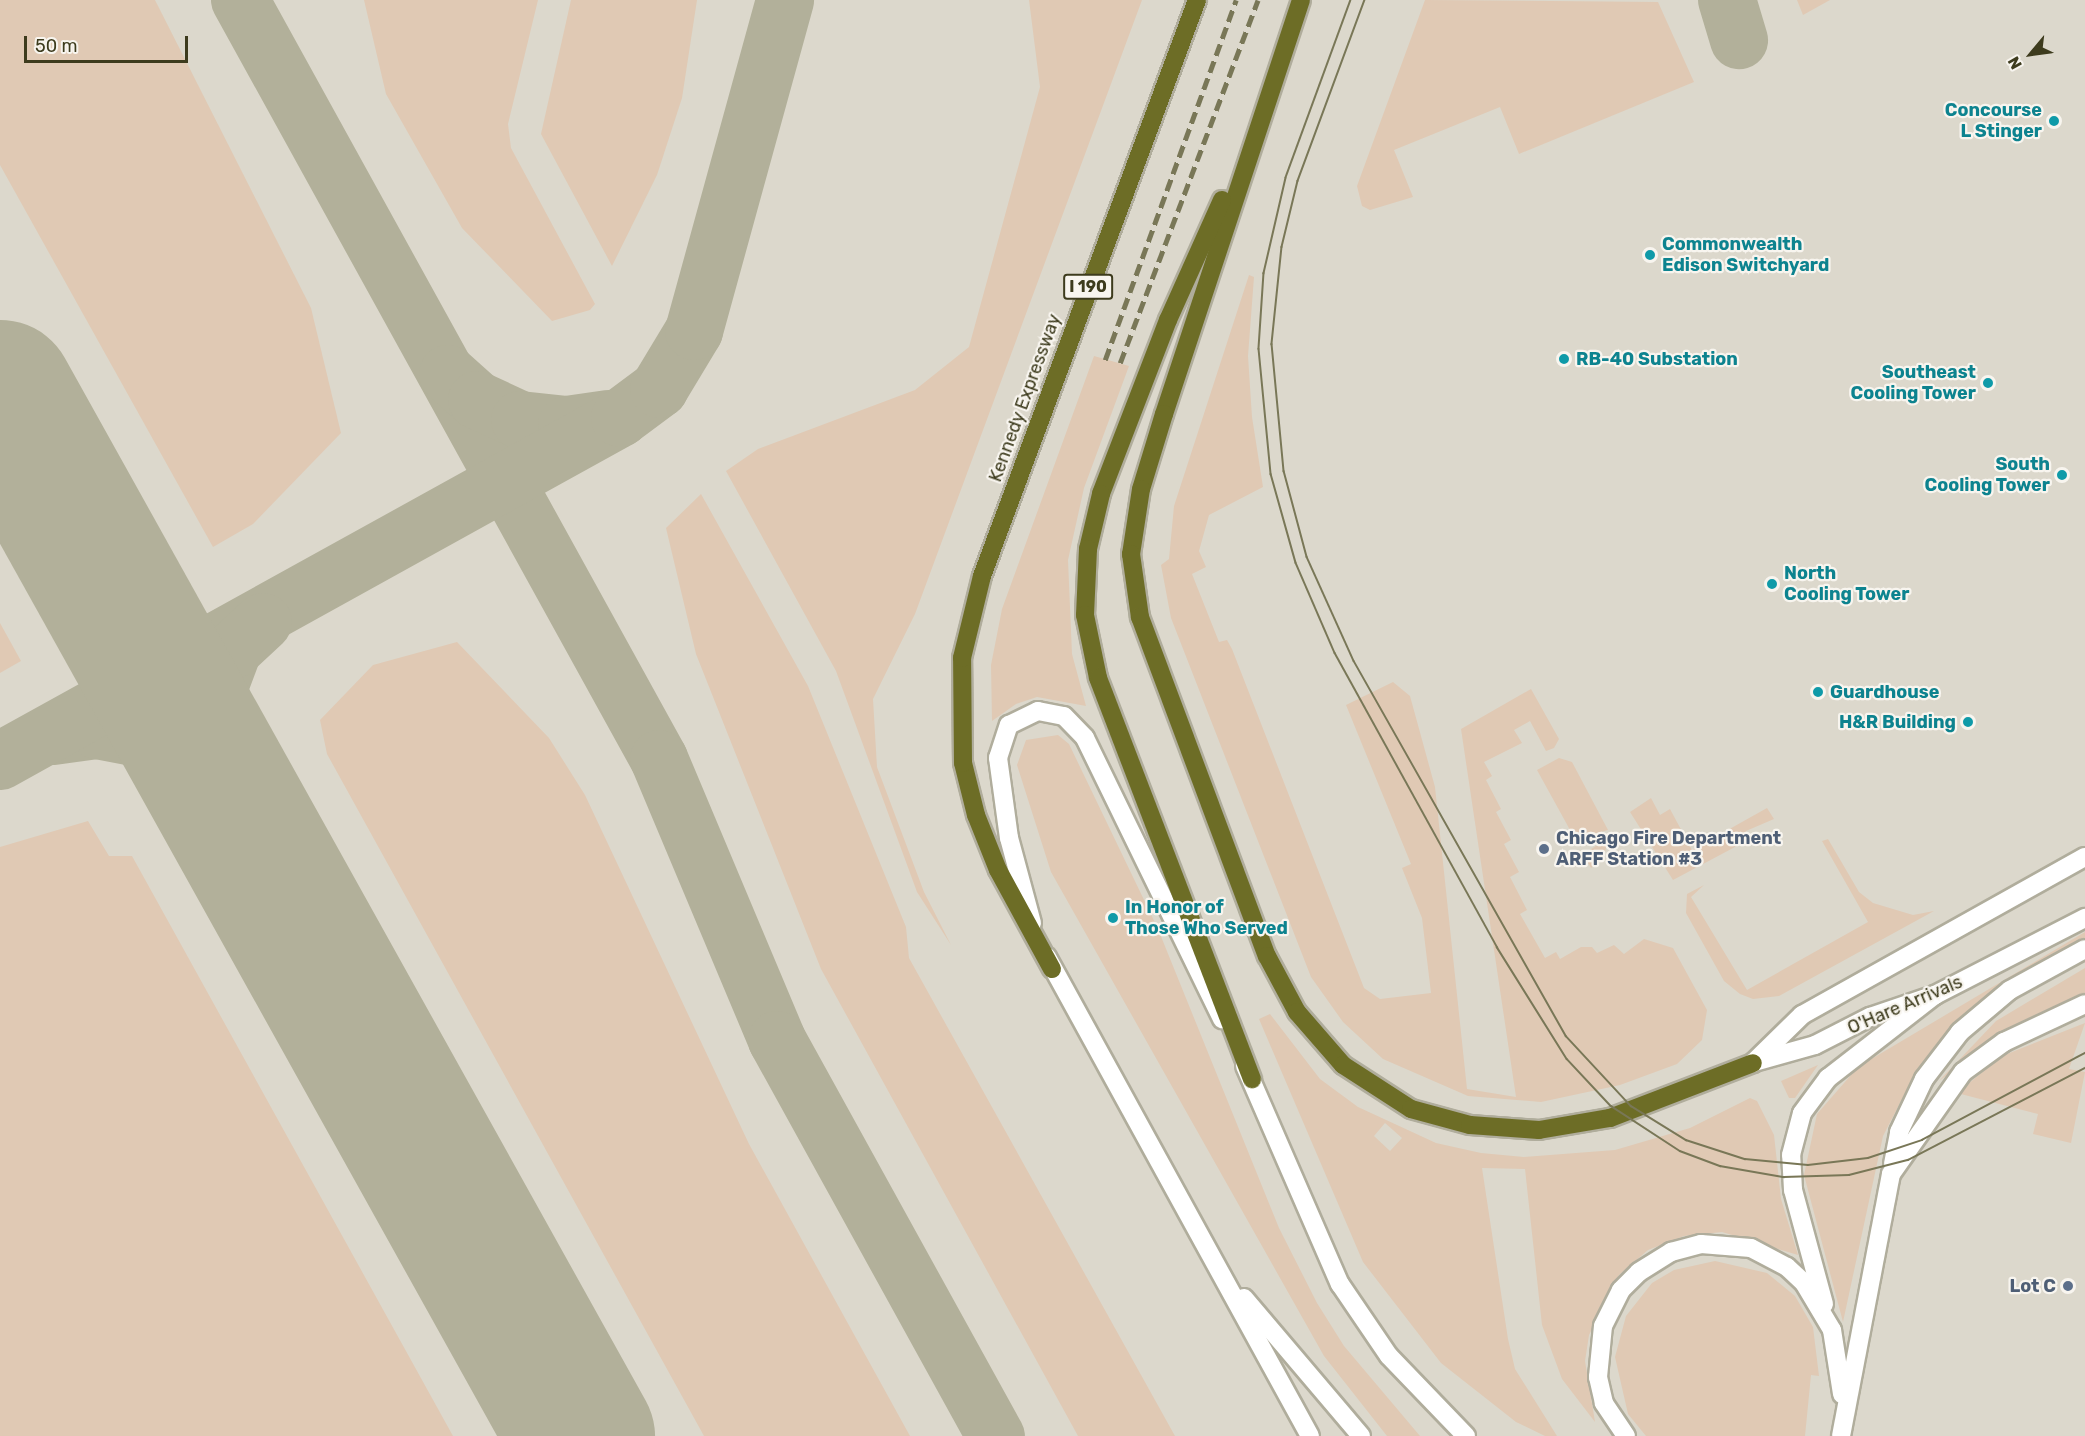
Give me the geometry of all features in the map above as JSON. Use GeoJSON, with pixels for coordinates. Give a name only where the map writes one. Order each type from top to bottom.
{"type":"FeatureCollection","features":[{"type":"Feature","properties":{"kind":"highway","name":"Kennedy Expressway"},"geometry":{"type":"LineString","coordinates":[[1052,969],[998,870],[963,763],[962,658],[982,576],[1197,0]]}},
{"type":"Feature","properties":{"kind":"highway"},"geometry":{"type":"LineString","coordinates":[[1301,0],[1258,122],[1141,489],[1131,554],[1140,617],[1280,984],[1297,1012],[1343,1065],[1411,1109],[1470,1125],[1539,1130],[1610,1118],[1752,1063]]}},
{"type":"Feature","properties":{"kind":"highway"},"geometry":{"type":"LineString","coordinates":[[1252,1079],[1098,678],[1085,582],[1101,494],[1168,320],[1258,122]]}},
{"type":"Feature","properties":{"kind":"street"},"geometry":{"type":"LineString","coordinates":[[1310,1436],[1052,969],[1017,875],[999,780],[1003,735],[1018,717],[1038,711],[1064,716],[1085,738],[1252,1079],[1340,1284],[1420,1393],[1466,1436]]}},
{"type":"Feature","properties":{"kind":"street"},"geometry":{"type":"LineString","coordinates":[[1752,1063],[1802,1015],[2085,857]]}},
{"type":"Feature","properties":{"kind":"street","name":"O'Hare Arrivals"},"geometry":{"type":"LineString","coordinates":[[1752,1063],[1815,1045],[1870,1017],[1935,995],[2085,918]]}},
{"type":"Feature","properties":{"kind":"street"},"geometry":{"type":"LineString","coordinates":[[1842,1431],[1899,1132],[1924,1079],[1960,1032],[2010,990],[2085,949]]}},
{"type":"Feature","properties":{"kind":"street"},"geometry":{"type":"LineString","coordinates":[[1842,1431],[1832,1330],[1793,1190],[1793,1140],[1802,1113],[1828,1078],[1935,995]]}},
{"type":"Feature","properties":{"kind":"street"},"geometry":{"type":"LineString","coordinates":[[1891,1174],[1964,1072],[2004,1042],[2085,1004]]}},
{"type":"Feature","properties":{"kind":"street"},"geometry":{"type":"LineString","coordinates":[[1626,1436],[1604,1403],[1598,1377],[1603,1326],[1621,1290],[1671,1252],[1721,1242],[1770,1256],[1804,1283],[1832,1330]]}},
{"type":"Feature","properties":{"kind":"street"},"geometry":{"type":"LineString","coordinates":[[1205,1246],[1361,1436]]}},
{"type":"Feature","properties":{"kind":"street"},"geometry":{"type":"LineString","coordinates":[[1420,1393],[1474,1436]]}},
{"type":"Feature","properties":{"kind":"shaded area"},"geometry":{"type":"Polygon","coordinates":[[[0,0],[2085,0],[2085,1436],[0,1436],[0,0]]]}},
{"type":"Feature","properties":{"kind":"shaded area"},"geometry":{"type":"Polygon","coordinates":[[[0,0],[155,0],[311,308],[341,433],[253,524],[213,547],[0,165],[0,0]]]}},
{"type":"Feature","properties":{"kind":"shaded area"},"geometry":{"type":"Polygon","coordinates":[[[364,0],[538,0],[508,124],[511,148],[595,304],[590,310],[552,321],[462,228],[386,94],[364,0]]]}},
{"type":"Feature","properties":{"kind":"shaded area"},"geometry":{"type":"Polygon","coordinates":[[[571,0],[697,0],[682,98],[657,175],[612,266],[541,134],[571,0]]]}},
{"type":"Feature","properties":{"kind":"shaded area"},"geometry":{"type":"Polygon","coordinates":[[[1029,0],[1142,0],[915,614],[873,699],[877,767],[924,892],[951,945],[917,892],[836,671],[726,471],[758,449],[915,390],[969,347],[1040,87],[1029,0]]]}},
{"type":"Feature","properties":{"kind":"shaded area"},"geometry":{"type":"Polygon","coordinates":[[[1425,0],[1658,2],[1694,82],[1519,154],[1500,107],[1394,150],[1413,197],[1370,210],[1362,206],[1357,186],[1425,0]]]}},
{"type":"Feature","properties":{"kind":"shaded area"},"geometry":{"type":"Polygon","coordinates":[[[1797,0],[1830,0],[1803,15],[1797,0]]]}},
{"type":"Feature","properties":{"kind":"shaded area"},"geometry":{"type":"Polygon","coordinates":[[[1249,275],[1254,277],[1248,356],[1252,417],[1263,487],[1209,515],[1199,551],[1206,567],[1192,574],[1219,642],[1227,640],[1232,649],[1364,988],[1380,999],[1431,993],[1422,918],[1402,868],[1411,864],[1346,705],[1393,682],[1410,696],[1435,787],[1467,1089],[1516,1097],[1461,729],[1531,689],[1559,739],[1554,748],[1546,751],[1530,721],[1514,730],[1522,743],[1484,762],[1492,776],[1486,780],[1501,809],[1496,812],[1511,840],[1504,844],[1519,872],[1510,877],[1527,910],[1520,914],[1545,958],[1556,952],[1560,959],[1581,947],[1592,947],[1597,953],[1614,945],[1624,954],[1644,939],[1673,948],[1707,1010],[1702,1040],[1677,1064],[1620,1085],[1541,1102],[1468,1096],[1383,1059],[1343,1022],[1311,977],[1171,618],[1161,565],[1169,559],[1174,506],[1249,275]]]}},
{"type":"Feature","properties":{"kind":"shaded area"},"geometry":{"type":"Polygon","coordinates":[[[1094,356],[1129,366],[1084,488],[1068,560],[1072,654],[1086,706],[1037,697],[1016,704],[992,721],[991,665],[1002,609],[1094,356]]]}},
{"type":"Feature","properties":{"kind":"shaded area"},"geometry":{"type":"Polygon","coordinates":[[[701,494],[808,686],[906,927],[909,958],[1175,1436],[1078,1436],[821,969],[696,654],[666,528],[701,494]]]}},
{"type":"Feature","properties":{"kind":"shaded area"},"geometry":{"type":"Polygon","coordinates":[[[0,623],[21,661],[0,673],[0,623]]]}},
{"type":"Feature","properties":{"kind":"shaded area"},"geometry":{"type":"Polygon","coordinates":[[[457,642],[549,738],[585,795],[749,1144],[910,1436],[704,1436],[327,754],[320,720],[373,665],[457,642]]]}},
{"type":"Feature","properties":{"kind":"shaded area"},"geometry":{"type":"Polygon","coordinates":[[[1058,735],[1069,744],[1158,929],[1279,1228],[1317,1303],[1344,1346],[1420,1436],[1387,1436],[1324,1356],[1051,872],[1017,765],[1026,740],[1058,735]]]}},
{"type":"Feature","properties":{"kind":"shaded area"},"geometry":{"type":"Polygon","coordinates":[[[1559,758],[1572,762],[1608,830],[1575,839],[1537,770],[1559,758]]]}},
{"type":"Feature","properties":{"kind":"shaded area"},"geometry":{"type":"Polygon","coordinates":[[[1651,798],[1660,815],[1670,809],[1692,850],[1767,808],[1774,819],[1746,831],[1750,839],[1673,880],[1630,812],[1651,798]]]}},
{"type":"Feature","properties":{"kind":"shaded area"},"geometry":{"type":"Polygon","coordinates":[[[88,821],[109,856],[132,856],[453,1436],[0,1436],[0,847],[88,821]]]}},
{"type":"Feature","properties":{"kind":"shaded area"},"geometry":{"type":"Polygon","coordinates":[[[1609,838],[1603,858],[1591,868],[1583,854],[1609,838]]]}},
{"type":"Feature","properties":{"kind":"shaded area"},"geometry":{"type":"Polygon","coordinates":[[[1828,839],[1859,892],[1873,903],[1913,915],[1934,911],[1779,996],[1753,999],[1740,994],[1724,981],[1686,913],[1687,894],[1704,885],[1691,897],[1747,990],[1868,922],[1822,841],[1828,839]]]}},
{"type":"Feature","properties":{"kind":"shaded area"},"geometry":{"type":"Polygon","coordinates":[[[2085,932],[2085,941],[1988,998],[1946,1033],[1917,1070],[1883,1136],[1843,1322],[1804,1175],[1817,1114],[1858,1067],[2085,932]]]}},
{"type":"Feature","properties":{"kind":"shaded area"},"geometry":{"type":"Polygon","coordinates":[[[2085,968],[2085,995],[2000,1036],[1939,1081],[1996,1021],[2085,968]]]}},
{"type":"Feature","properties":{"kind":"shaded area"},"geometry":{"type":"Polygon","coordinates":[[[1270,1014],[1320,1079],[1358,1107],[1436,1143],[1481,1153],[1524,1157],[1615,1150],[1690,1128],[1750,1098],[1757,1101],[1774,1135],[1781,1199],[1798,1255],[1722,1232],[1684,1236],[1648,1250],[1619,1275],[1589,1335],[1585,1361],[1595,1422],[1562,1379],[1542,1325],[1525,1169],[1482,1168],[1508,1339],[1515,1369],[1557,1436],[1545,1436],[1516,1422],[1441,1363],[1363,1262],[1259,1019],[1270,1014]],[[1385,1123],[1374,1136],[1390,1151],[1402,1138],[1385,1123]]]}},
{"type":"Feature","properties":{"kind":"shaded area"},"geometry":{"type":"Polygon","coordinates":[[[2085,1023],[2069,1069],[2085,1072],[2071,1143],[2033,1134],[2038,1114],[1957,1093],[2002,1056],[2085,1023]]]}},
{"type":"Feature","properties":{"kind":"shaded area"},"geometry":{"type":"Polygon","coordinates":[[[1818,1065],[1795,1098],[1789,1098],[1781,1081],[1818,1065]]]}},
{"type":"Feature","properties":{"kind":"shaded area"},"geometry":{"type":"Polygon","coordinates":[[[1715,1261],[1767,1273],[1795,1296],[1813,1327],[1819,1376],[1811,1375],[1805,1436],[1646,1436],[1628,1414],[1615,1357],[1626,1316],[1652,1283],[1674,1270],[1715,1261]]]}},
{"type":"Feature","properties":{"kind":"taxiway"},"geometry":{"type":"LineString","coordinates":[[240,0],[659,759],[777,1040],[996,1436]]}},
{"type":"Feature","properties":{"kind":"taxiway"},"geometry":{"type":"LineString","coordinates":[[0,761],[620,418],[659,389],[694,331],[785,0]]}},
{"type":"Feature","properties":{"kind":"taxiway"},"geometry":{"type":"LineString","coordinates":[[1727,0],[1739,40]]}},
{"type":"Feature","properties":{"kind":"taxiway"},"geometry":{"type":"LineString","coordinates":[[448,374],[477,400],[520,420],[567,425],[609,419]]}},
{"type":"Feature","properties":{"kind":"taxiway"},"geometry":{"type":"LineString","coordinates":[[230,807],[213,755],[214,701],[233,650],[263,622]]}},
{"type":"Feature","properties":{"kind":"taxiway"},"geometry":{"type":"LineString","coordinates":[[53,736],[97,730],[149,740],[208,779],[230,807]]}},
{"type":"Feature","properties":{"kind":"runway"},"geometry":{"type":"LineString","coordinates":[[0,393],[581,1436]]}},
{"type":"Feature","properties":{"kind":"tram line"},"geometry":{"type":"LineString","coordinates":[[1351,0],[1286,178],[1264,273],[1259,349],[1271,474],[1296,563],[1335,653],[1497,947],[1567,1059],[1611,1106],[1680,1151],[1720,1166],[1784,1177],[1849,1175],[1908,1160],[2085,1068]]}},
{"type":"Feature","properties":{"kind":"tram line"},"geometry":{"type":"LineString","coordinates":[[1365,0],[1298,181],[1282,247],[1272,344],[1284,471],[1307,557],[1354,661],[1566,1036],[1631,1106],[1686,1140],[1745,1159],[1808,1165],[1868,1158],[1922,1140],[2085,1053]]}},
{"type":"Feature","properties":{"kind":"railway"},"geometry":{"type":"LineString","coordinates":[[1105,360],[1236,0]]}},
{"type":"Feature","properties":{"kind":"railway"},"geometry":{"type":"LineString","coordinates":[[1120,363],[1258,0]]}},
{"type":"Feature","properties":{"kind":"place","name":"Concourse L Stinger"},"geometry":{"type":"Point","coordinates":[2054,121]}},
{"type":"Feature","properties":{"kind":"place","name":"Commonwealth Edison Switchyard"},"geometry":{"type":"Point","coordinates":[1650,255]}},
{"type":"Feature","properties":{"kind":"place","name":"RB-40 Substation"},"geometry":{"type":"Point","coordinates":[1564,359]}},
{"type":"Feature","properties":{"kind":"place","name":"Southeast Cooling Tower"},"geometry":{"type":"Point","coordinates":[1988,383]}},
{"type":"Feature","properties":{"kind":"place","name":"South Cooling Tower"},"geometry":{"type":"Point","coordinates":[2062,475]}},
{"type":"Feature","properties":{"kind":"place","name":"North Cooling Tower"},"geometry":{"type":"Point","coordinates":[1772,584]}},
{"type":"Feature","properties":{"kind":"place","name":"Guardhouse"},"geometry":{"type":"Point","coordinates":[1818,692]}},
{"type":"Feature","properties":{"kind":"place","name":"H&R Building"},"geometry":{"type":"Point","coordinates":[1968,722]}},
{"type":"Feature","properties":{"kind":"place","name":"Chicago Fire Department ARFF Station #3"},"geometry":{"type":"Point","coordinates":[1544,849]}},
{"type":"Feature","properties":{"kind":"place","name":"In Honor of Those Who Served"},"geometry":{"type":"Point","coordinates":[1113,918]}},
{"type":"Feature","properties":{"kind":"place","name":"Lot C"},"geometry":{"type":"Point","coordinates":[2068,1286]}}]}
